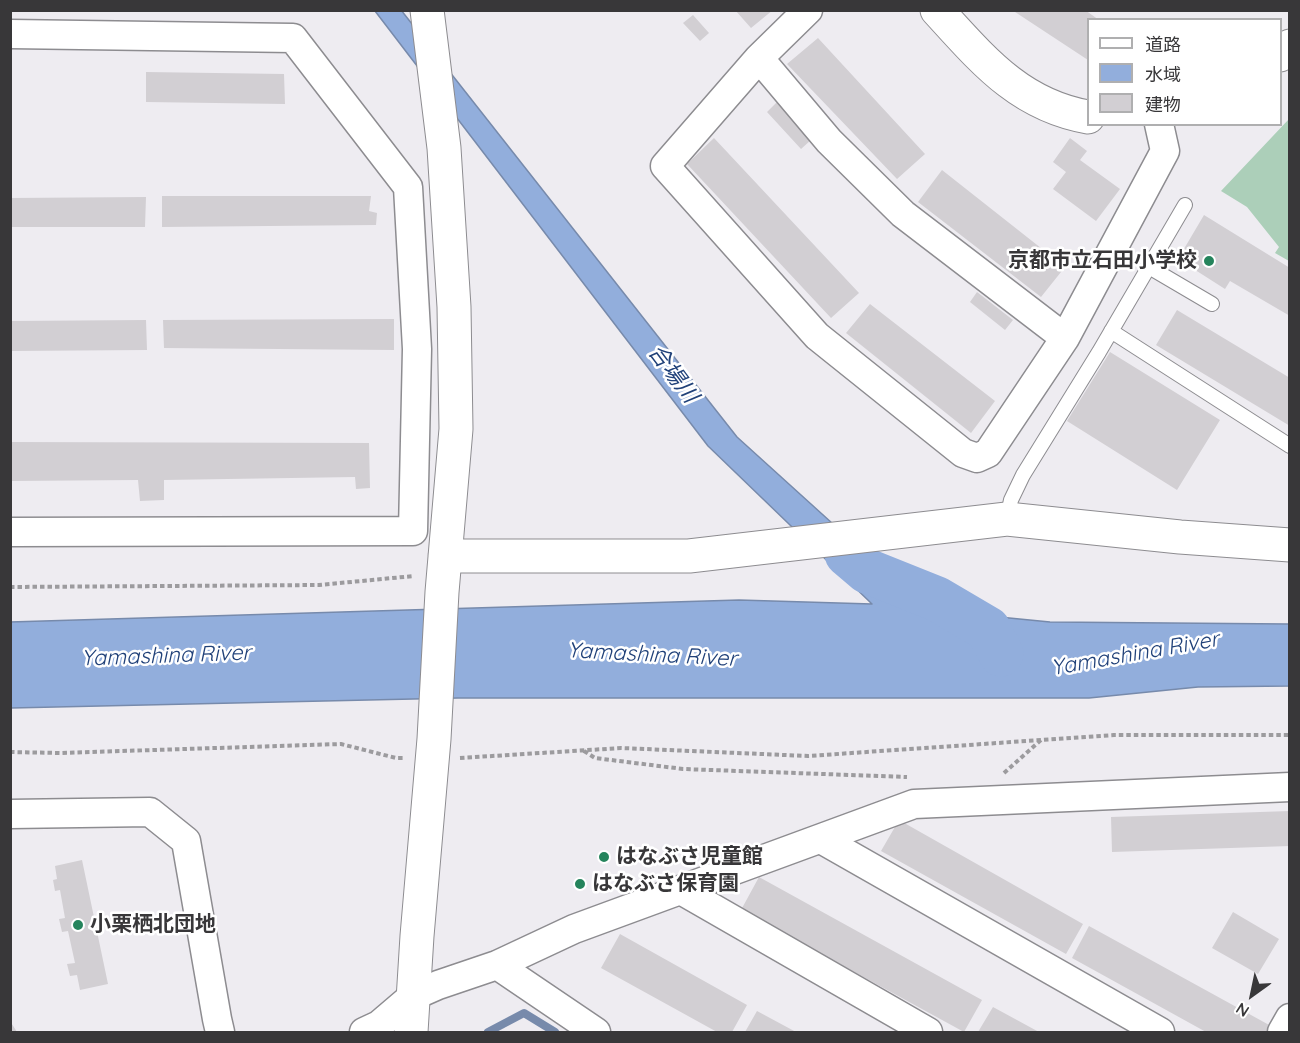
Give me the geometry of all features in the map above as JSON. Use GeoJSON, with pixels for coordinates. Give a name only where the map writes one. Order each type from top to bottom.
{"type":"FeatureCollection","features":[{"type":"Feature","properties":{"kind":"street"},"geometry":{"type":"LineString","coordinates":[[807,10],[759,58],[665,166],[818,336],[963,453],[977,458],[988,453],[1065,338],[1165,151],[1159,126]]}},
{"type":"Feature","properties":{"kind":"street"},"geometry":{"type":"LineString","coordinates":[[937,10],[989,66],[1010,83],[1064,112],[1087,117]]}},
{"type":"Feature","properties":{"kind":"street"},"geometry":{"type":"LineString","coordinates":[[411,1032],[433,749],[443,574],[456,429],[454,307],[444,148],[428,17]]}},
{"type":"Feature","properties":{"kind":"street"},"geometry":{"type":"LineString","coordinates":[[10,34],[293,38],[408,187],[417,349],[413,531],[10,532]]}},
{"type":"Feature","properties":{"kind":"street"},"geometry":{"type":"LineString","coordinates":[[759,58],[829,141],[903,214],[1065,338]]}},
{"type":"Feature","properties":{"kind":"street"},"geometry":{"type":"LineString","coordinates":[[443,574],[689,556],[1007,519],[1180,537],[1290,545]]}},
{"type":"Feature","properties":{"kind":"street"},"geometry":{"type":"LineString","coordinates":[[364,1032],[379,1025],[413,996],[438,985],[497,965],[574,929],[914,804],[1290,788]]}},
{"type":"Feature","properties":{"kind":"street"},"geometry":{"type":"LineString","coordinates":[[10,814],[150,812],[186,841],[220,1032]]}},
{"type":"Feature","properties":{"kind":"street"},"geometry":{"type":"LineString","coordinates":[[821,839],[1160,1032]]}},
{"type":"Feature","properties":{"kind":"street"},"geometry":{"type":"LineString","coordinates":[[681,890],[928,1032]]}},
{"type":"Feature","properties":{"kind":"street"},"geometry":{"type":"LineString","coordinates":[[497,965],[596,1032]]}},
{"type":"Feature","properties":{"kind":"street"},"geometry":{"type":"LineString","coordinates":[[1282,1032],[1290,1018]]}},
{"type":"Feature","properties":{"kind":"lane"},"geometry":{"type":"LineString","coordinates":[[1007,519],[1011,500],[1023,475],[1111,332],[1185,205]]}},
{"type":"Feature","properties":{"kind":"lane"},"geometry":{"type":"LineString","coordinates":[[1149,267],[1212,304]]}},
{"type":"Feature","properties":{"kind":"lane"},"geometry":{"type":"LineString","coordinates":[[1111,332],[1290,446]]}},
{"type":"Feature","properties":{"kind":"path"},"geometry":{"type":"LineString","coordinates":[[10,587],[319,585],[443,574]]}},
{"type":"Feature","properties":{"kind":"path"},"geometry":{"type":"LineString","coordinates":[[10,752],[60,753],[341,744],[396,758],[433,749],[466,758],[621,748],[808,756],[1114,735],[1290,735]]}},
{"type":"Feature","properties":{"kind":"path"},"geometry":{"type":"LineString","coordinates":[[993,774],[1004,773],[1041,740]]}},
{"type":"Feature","properties":{"kind":"path"},"geometry":{"type":"LineString","coordinates":[[584,750],[595,758],[683,769],[915,777]]}},
{"type":"Feature","properties":{"kind":"green space"},"geometry":{"type":"Polygon","coordinates":[[[1289,119],[1289,261],[1275,253],[1279,247],[1247,207],[1221,191],[1289,119]]]}},
{"type":"Feature","properties":{"kind":"water","name":"Yamashina River"},"geometry":{"type":"Polygon","coordinates":[[[401,10],[737,437],[928,610],[1050,622],[1289,624],[1289,686],[1198,687],[1089,698],[458,698],[11,708],[10,622],[739,600],[872,604],[708,446],[375,11],[401,10]]]}},
{"type":"Feature","properties":{"kind":"building"},"geometry":{"type":"Polygon","coordinates":[[[735,10],[773,10],[751,28],[735,10]]]}},
{"type":"Feature","properties":{"kind":"building"},"geometry":{"type":"Polygon","coordinates":[[[1012,10],[1085,10],[1096,18],[1087,18],[1087,59],[1012,10]]]}},
{"type":"Feature","properties":{"kind":"building"},"geometry":{"type":"Polygon","coordinates":[[[693,15],[709,33],[700,41],[683,23],[693,15]]]}},
{"type":"Feature","properties":{"kind":"building"},"geometry":{"type":"Polygon","coordinates":[[[818,38],[925,154],[897,179],[787,64],[818,38]]]}},
{"type":"Feature","properties":{"kind":"building"},"geometry":{"type":"Polygon","coordinates":[[[146,72],[284,74],[285,104],[146,102],[146,72]]]}},
{"type":"Feature","properties":{"kind":"building"},"geometry":{"type":"Polygon","coordinates":[[[777,102],[811,140],[801,149],[767,112],[777,102]]]}},
{"type":"Feature","properties":{"kind":"building"},"geometry":{"type":"Polygon","coordinates":[[[714,138],[859,293],[831,318],[687,164],[714,138]]]}},
{"type":"Feature","properties":{"kind":"building"},"geometry":{"type":"Polygon","coordinates":[[[1070,138],[1087,151],[1080,160],[1120,189],[1096,221],[1053,189],[1066,172],[1053,162],[1070,138]]]}},
{"type":"Feature","properties":{"kind":"building"},"geometry":{"type":"Polygon","coordinates":[[[942,170],[1065,267],[1041,297],[918,202],[942,170]]]}},
{"type":"Feature","properties":{"kind":"building"},"geometry":{"type":"Polygon","coordinates":[[[162,196],[371,196],[369,211],[377,213],[376,225],[162,227],[162,196]]]}},
{"type":"Feature","properties":{"kind":"building"},"geometry":{"type":"Polygon","coordinates":[[[146,197],[145,227],[10,227],[10,198],[146,197]]]}},
{"type":"Feature","properties":{"kind":"building"},"geometry":{"type":"Polygon","coordinates":[[[1204,215],[1290,268],[1290,316],[1230,281],[1225,289],[1178,259],[1204,215]]]}},
{"type":"Feature","properties":{"kind":"building"},"geometry":{"type":"Polygon","coordinates":[[[977,292],[1013,320],[1005,330],[970,302],[977,292]]]}},
{"type":"Feature","properties":{"kind":"building"},"geometry":{"type":"Polygon","coordinates":[[[870,304],[995,401],[971,433],[846,333],[870,304]]]}},
{"type":"Feature","properties":{"kind":"building"},"geometry":{"type":"Polygon","coordinates":[[[1177,310],[1290,378],[1290,426],[1156,345],[1177,310]]]}},
{"type":"Feature","properties":{"kind":"building"},"geometry":{"type":"Polygon","coordinates":[[[394,319],[394,350],[164,348],[163,320],[394,319]]]}},
{"type":"Feature","properties":{"kind":"building"},"geometry":{"type":"Polygon","coordinates":[[[146,320],[147,350],[10,351],[10,321],[146,320]]]}},
{"type":"Feature","properties":{"kind":"building"},"geometry":{"type":"Polygon","coordinates":[[[1110,352],[1220,420],[1177,490],[1067,421],[1110,352]]]}},
{"type":"Feature","properties":{"kind":"building"},"geometry":{"type":"Polygon","coordinates":[[[10,442],[369,443],[370,488],[356,489],[355,477],[164,480],[164,500],[140,501],[138,480],[10,481],[10,442]]]}},
{"type":"Feature","properties":{"kind":"building"},"geometry":{"type":"Polygon","coordinates":[[[1290,811],[1290,846],[1112,852],[1111,817],[1290,811]]]}},
{"type":"Feature","properties":{"kind":"building"},"geometry":{"type":"Polygon","coordinates":[[[899,820],[1083,924],[1066,954],[881,851],[899,820]]]}},
{"type":"Feature","properties":{"kind":"building","name":"小栗栖北団地"},"geometry":{"type":"Polygon","coordinates":[[[82,860],[108,984],[80,990],[77,975],[70,976],[67,964],[75,963],[68,931],[62,932],[59,919],[65,918],[60,890],[55,891],[53,880],[57,879],[55,866],[82,860]]]}},
{"type":"Feature","properties":{"kind":"building"},"geometry":{"type":"Polygon","coordinates":[[[759,877],[982,1000],[964,1032],[741,910],[759,877]]]}},
{"type":"Feature","properties":{"kind":"building"},"geometry":{"type":"Polygon","coordinates":[[[1233,912],[1279,939],[1258,974],[1212,948],[1233,912]]]}},
{"type":"Feature","properties":{"kind":"building"},"geometry":{"type":"Polygon","coordinates":[[[1089,926],[1271,1026],[1267,1032],[1206,1032],[1072,958],[1089,926]]]}},
{"type":"Feature","properties":{"kind":"building"},"geometry":{"type":"Polygon","coordinates":[[[620,934],[747,1005],[732,1032],[717,1032],[601,968],[620,934]]]}},
{"type":"Feature","properties":{"kind":"building"},"geometry":{"type":"Polygon","coordinates":[[[993,1007],[1039,1032],[978,1032],[993,1007]]]}},
{"type":"Feature","properties":{"kind":"building"},"geometry":{"type":"Polygon","coordinates":[[[757,1011],[796,1032],[745,1032],[757,1011]]]}},
{"type":"Feature","properties":{"kind":"building"},"geometry":{"type":"Polygon","coordinates":[[[10,1021],[17,1032],[10,1032],[10,1021]]]}},
{"type":"Feature","properties":{"kind":"waterway","name":"合場川"},"geometry":{"type":"LineString","coordinates":[[847,554],[867,571],[937,599],[988,629],[1001,654]]}},
{"type":"Feature","properties":{"kind":"waterway"},"geometry":{"type":"LineString","coordinates":[[488,1032],[524,1013],[555,1032]]}},
{"type":"Feature","properties":{"kind":"place","name":"京都市立石田小学校"},"geometry":{"type":"Point","coordinates":[1209,261]}},
{"type":"Feature","properties":{"kind":"place","name":"はなぶさ児童館"},"geometry":{"type":"Point","coordinates":[604,857]}},
{"type":"Feature","properties":{"kind":"place","name":"はなぶさ保育園"},"geometry":{"type":"Point","coordinates":[580,884]}},
{"type":"Feature","properties":{"kind":"place","name":"小栗栖北団地"},"geometry":{"type":"Point","coordinates":[78,925]}}]}
